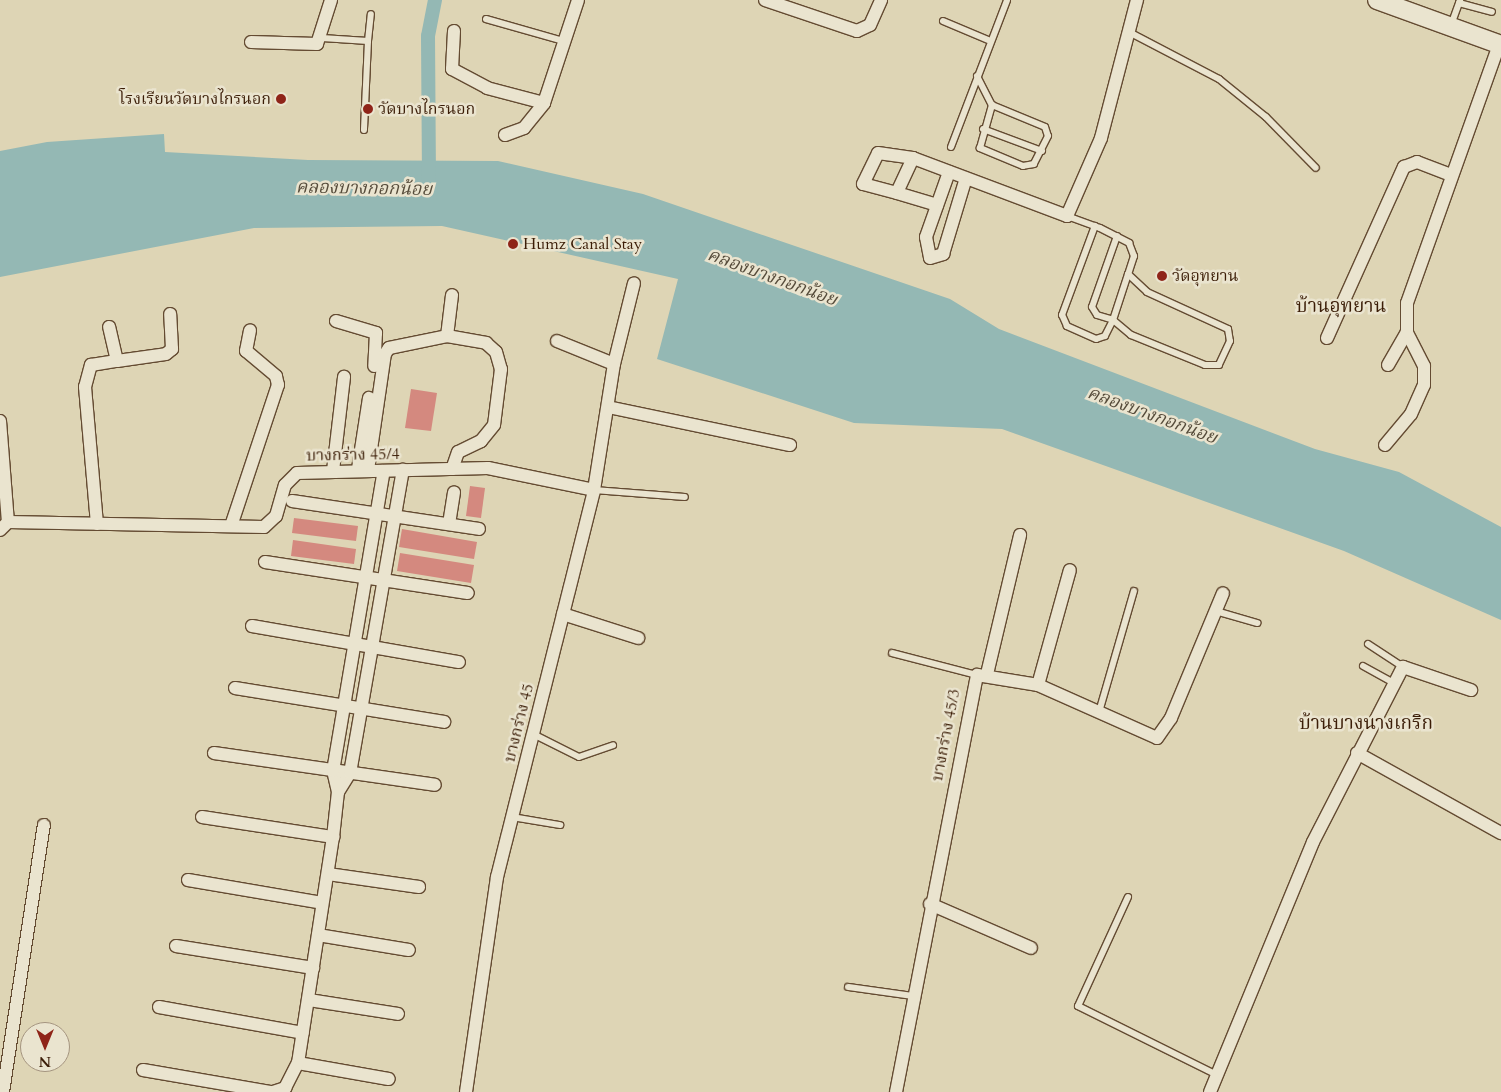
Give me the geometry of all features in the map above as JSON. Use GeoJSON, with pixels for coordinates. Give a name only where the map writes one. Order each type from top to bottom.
{"type":"FeatureCollection","features":[{"type":"Feature","properties":{"kind":"street"},"geometry":{"type":"LineString","coordinates":[[251,42],[311,45],[322,38],[331,0]]}},
{"type":"Feature","properties":{"kind":"street"},"geometry":{"type":"LineString","coordinates":[[505,135],[524,128],[544,103],[577,0]]}},
{"type":"Feature","properties":{"kind":"street"},"geometry":{"type":"LineString","coordinates":[[765,0],[857,31],[870,25],[881,0]]}},
{"type":"Feature","properties":{"kind":"street"},"geometry":{"type":"LineString","coordinates":[[937,205],[863,184],[874,158],[885,151],[912,158],[1067,216],[1101,138],[1136,0]]}},
{"type":"Feature","properties":{"kind":"street"},"geometry":{"type":"LineString","coordinates":[[1377,0],[1450,29],[1500,44],[1451,175],[1408,303],[1407,332],[1388,365]]}},
{"type":"Feature","properties":{"kind":"street"},"geometry":{"type":"LineString","coordinates":[[454,32],[452,69],[487,88],[544,103]]}},
{"type":"Feature","properties":{"kind":"street"},"geometry":{"type":"LineString","coordinates":[[896,193],[912,158]]}},
{"type":"Feature","properties":{"kind":"street"},"geometry":{"type":"LineString","coordinates":[[1327,338],[1404,166],[1417,162],[1451,175]]}},
{"type":"Feature","properties":{"kind":"street"},"geometry":{"type":"LineString","coordinates":[[950,172],[924,246],[930,258],[943,254],[966,178]]}},
{"type":"Feature","properties":{"kind":"street","name":"บางกร่าง 45"},"geometry":{"type":"LineString","coordinates":[[466,1092],[497,877],[594,490],[614,364],[634,283]]}},
{"type":"Feature","properties":{"kind":"street"},"geometry":{"type":"LineString","coordinates":[[447,336],[452,295]]}},
{"type":"Feature","properties":{"kind":"street"},"geometry":{"type":"LineString","coordinates":[[97,524],[86,372],[91,365],[166,354],[172,349],[170,314]]}},
{"type":"Feature","properties":{"kind":"street"},"geometry":{"type":"LineString","coordinates":[[336,321],[376,333],[379,340],[363,470]]}},
{"type":"Feature","properties":{"kind":"street"},"geometry":{"type":"LineString","coordinates":[[108,327],[116,360]]}},
{"type":"Feature","properties":{"kind":"street"},"geometry":{"type":"LineString","coordinates":[[237,526],[278,385],[273,372],[246,351],[250,330]]}},
{"type":"Feature","properties":{"kind":"street"},"geometry":{"type":"LineString","coordinates":[[1385,445],[1411,414],[1424,385],[1424,366],[1407,332]]}},
{"type":"Feature","properties":{"kind":"street"},"geometry":{"type":"LineString","coordinates":[[363,470],[385,354],[389,348],[447,336],[486,343],[496,352],[501,369],[494,425],[481,441],[458,452],[452,469]]}},
{"type":"Feature","properties":{"kind":"street"},"geometry":{"type":"LineString","coordinates":[[557,341],[614,364]]}},
{"type":"Feature","properties":{"kind":"street"},"geometry":{"type":"LineString","coordinates":[[333,471],[344,377]]}},
{"type":"Feature","properties":{"kind":"street"},"geometry":{"type":"LineString","coordinates":[[608,406],[790,445]]}},
{"type":"Feature","properties":{"kind":"street"},"geometry":{"type":"LineString","coordinates":[[0,421],[4,526]]}},
{"type":"Feature","properties":{"kind":"street","name":"บางกร่าง 45/4"},"geometry":{"type":"LineString","coordinates":[[4,526],[97,524],[264,527],[276,516],[289,477],[333,471],[488,468],[510,471],[594,490]]}},
{"type":"Feature","properties":{"kind":"street"},"geometry":{"type":"LineString","coordinates":[[143,1070],[206,1087],[272,1092],[285,1088],[298,1063],[333,837],[338,792],[333,772],[384,470]]}},
{"type":"Feature","properties":{"kind":"street"},"geometry":{"type":"LineString","coordinates":[[338,792],[350,773],[403,470]]}},
{"type":"Feature","properties":{"kind":"street"},"geometry":{"type":"LineString","coordinates":[[450,524],[454,492]]}},
{"type":"Feature","properties":{"kind":"street"},"geometry":{"type":"LineString","coordinates":[[292,501],[396,514],[479,529]]}},
{"type":"Feature","properties":{"kind":"street","name":"บางกร่าง 45/3"},"geometry":{"type":"LineString","coordinates":[[896,1092],[930,904],[982,675],[1020,535]]}},
{"type":"Feature","properties":{"kind":"street"},"geometry":{"type":"LineString","coordinates":[[264,562],[468,593]]}},
{"type":"Feature","properties":{"kind":"street"},"geometry":{"type":"LineString","coordinates":[[1038,685],[1070,570]]}},
{"type":"Feature","properties":{"kind":"street"},"geometry":{"type":"LineString","coordinates":[[982,675],[1038,685],[1147,737],[1162,736],[1219,612],[1222,593]]}},
{"type":"Feature","properties":{"kind":"street"},"geometry":{"type":"LineString","coordinates":[[563,614],[638,638]]}},
{"type":"Feature","properties":{"kind":"street"},"geometry":{"type":"LineString","coordinates":[[252,626],[372,645],[459,662]]}},
{"type":"Feature","properties":{"kind":"street"},"geometry":{"type":"LineString","coordinates":[[1210,1092],[1271,937],[1357,753],[1403,667],[1471,690]]}},
{"type":"Feature","properties":{"kind":"street"},"geometry":{"type":"LineString","coordinates":[[235,688],[360,710],[444,722]]}},
{"type":"Feature","properties":{"kind":"street"},"geometry":{"type":"LineString","coordinates":[[214,753],[333,772],[435,785]]}},
{"type":"Feature","properties":{"kind":"street"},"geometry":{"type":"LineString","coordinates":[[1357,753],[1501,833]]}},
{"type":"Feature","properties":{"kind":"street"},"geometry":{"type":"LineString","coordinates":[[202,818],[333,837]]}},
{"type":"Feature","properties":{"kind":"street"},"geometry":{"type":"LineString","coordinates":[[3,1092],[44,824]]}},
{"type":"Feature","properties":{"kind":"street"},"geometry":{"type":"LineString","coordinates":[[328,874],[419,887]]}},
{"type":"Feature","properties":{"kind":"street"},"geometry":{"type":"LineString","coordinates":[[188,880],[322,903]]}},
{"type":"Feature","properties":{"kind":"street"},"geometry":{"type":"LineString","coordinates":[[930,904],[1031,948]]}},
{"type":"Feature","properties":{"kind":"street"},"geometry":{"type":"LineString","coordinates":[[318,935],[409,950]]}},
{"type":"Feature","properties":{"kind":"street"},"geometry":{"type":"LineString","coordinates":[[176,946],[313,968]]}},
{"type":"Feature","properties":{"kind":"street"},"geometry":{"type":"LineString","coordinates":[[309,1000],[398,1014]]}},
{"type":"Feature","properties":{"kind":"street"},"geometry":{"type":"LineString","coordinates":[[159,1007],[303,1033]]}},
{"type":"Feature","properties":{"kind":"street"},"geometry":{"type":"LineString","coordinates":[[298,1063],[389,1079]]}},
{"type":"Feature","properties":{"kind":"lane"},"geometry":{"type":"LineString","coordinates":[[951,147],[988,40],[1007,0]]}},
{"type":"Feature","properties":{"kind":"lane"},"geometry":{"type":"LineString","coordinates":[[1450,29],[1459,1],[1492,12]]}},
{"type":"Feature","properties":{"kind":"lane"},"geometry":{"type":"LineString","coordinates":[[364,130],[370,14]]}},
{"type":"Feature","properties":{"kind":"lane"},"geometry":{"type":"LineString","coordinates":[[486,18],[563,41]]}},
{"type":"Feature","properties":{"kind":"lane"},"geometry":{"type":"LineString","coordinates":[[943,21],[988,40]]}},
{"type":"Feature","properties":{"kind":"lane"},"geometry":{"type":"LineString","coordinates":[[1127,31],[1219,79],[1266,117],[1316,168]]}},
{"type":"Feature","properties":{"kind":"lane"},"geometry":{"type":"LineString","coordinates":[[322,38],[368,41]]}},
{"type":"Feature","properties":{"kind":"lane"},"geometry":{"type":"LineString","coordinates":[[977,76],[992,105],[1045,127],[1048,136],[1034,164],[1023,166],[984,151],[980,142],[992,105]]}},
{"type":"Feature","properties":{"kind":"lane"},"geometry":{"type":"LineString","coordinates":[[983,129],[1042,151]]}},
{"type":"Feature","properties":{"kind":"lane"},"geometry":{"type":"LineString","coordinates":[[1067,216],[1095,226],[1117,236],[1133,250],[1128,274],[1113,320],[1105,336],[1096,339],[1067,326],[1062,314],[1095,226]]}},
{"type":"Feature","properties":{"kind":"lane"},"geometry":{"type":"LineString","coordinates":[[1117,236],[1092,307],[1097,315],[1113,320],[1131,335],[1205,365],[1219,365],[1230,340],[1223,324],[1147,292],[1128,274]]}},
{"type":"Feature","properties":{"kind":"lane"},"geometry":{"type":"LineString","coordinates":[[594,490],[684,497]]}},
{"type":"Feature","properties":{"kind":"lane"},"geometry":{"type":"LineString","coordinates":[[1099,713],[1134,591]]}},
{"type":"Feature","properties":{"kind":"lane"},"geometry":{"type":"LineString","coordinates":[[1219,612],[1256,623]]}},
{"type":"Feature","properties":{"kind":"lane"},"geometry":{"type":"LineString","coordinates":[[1368,644],[1403,667]]}},
{"type":"Feature","properties":{"kind":"lane"},"geometry":{"type":"LineString","coordinates":[[892,653],[982,675]]}},
{"type":"Feature","properties":{"kind":"lane"},"geometry":{"type":"LineString","coordinates":[[1363,666],[1394,683]]}},
{"type":"Feature","properties":{"kind":"lane"},"geometry":{"type":"LineString","coordinates":[[533,734],[579,757],[613,745]]}},
{"type":"Feature","properties":{"kind":"lane"},"geometry":{"type":"LineString","coordinates":[[512,818],[560,825]]}},
{"type":"Feature","properties":{"kind":"lane"},"geometry":{"type":"LineString","coordinates":[[1128,897],[1078,1006],[1217,1075]]}},
{"type":"Feature","properties":{"kind":"lane"},"geometry":{"type":"LineString","coordinates":[[848,987],[913,996]]}},
{"type":"Feature","properties":{"kind":"water","name":"คลองบางกอกน้อย"},"geometry":{"type":"Polygon","coordinates":[[[164,134],[165,152],[308,160],[498,161],[643,194],[950,299],[999,329],[1315,449],[1399,472],[1501,527],[1501,620],[1344,551],[1002,429],[854,423],[657,359],[678,279],[442,226],[254,228],[0,277],[0,151],[47,142],[164,134]]]}},
{"type":"Feature","properties":{"kind":"building"},"geometry":{"type":"Polygon","coordinates":[[[411,389],[437,393],[431,431],[405,428],[411,389]]]}},
{"type":"Feature","properties":{"kind":"building"},"geometry":{"type":"Polygon","coordinates":[[[470,486],[485,488],[481,518],[466,516],[470,486]]]}},
{"type":"Feature","properties":{"kind":"building"},"geometry":{"type":"Polygon","coordinates":[[[294,518],[358,526],[356,541],[292,533],[294,518]]]}},
{"type":"Feature","properties":{"kind":"building"},"geometry":{"type":"Polygon","coordinates":[[[402,529],[477,542],[474,559],[399,547],[402,529]]]}},
{"type":"Feature","properties":{"kind":"building"},"geometry":{"type":"Polygon","coordinates":[[[293,540],[356,549],[354,564],[291,556],[293,540]]]}},
{"type":"Feature","properties":{"kind":"building"},"geometry":{"type":"Polygon","coordinates":[[[400,553],[474,565],[471,583],[397,571],[400,553]]]}},
{"type":"Feature","properties":{"kind":"waterway","name":"คลองบางกอกน้อย"},"geometry":{"type":"LineString","coordinates":[[429,180],[428,36],[435,0]]}},
{"type":"Feature","properties":{"kind":"place","name":"โรงเรียนวัดบางไกรนอก"},"geometry":{"type":"Point","coordinates":[281,99]}},
{"type":"Feature","properties":{"kind":"place","name":"วัดบางไกรนอก"},"geometry":{"type":"Point","coordinates":[368,109]}},
{"type":"Feature","properties":{"kind":"place","name":"Humz Canal Stay"},"geometry":{"type":"Point","coordinates":[513,244]}},
{"type":"Feature","properties":{"kind":"place","name":"วัดอุทยาน"},"geometry":{"type":"Point","coordinates":[1162,276]}},
{"type":"Feature","properties":{"kind":"district","name":"บ้านอุทยาน"},"geometry":{"type":"Point","coordinates":[1341,307]}},
{"type":"Feature","properties":{"kind":"district","name":"บ้านบางนางเกริก"},"geometry":{"type":"Point","coordinates":[1366,724]}}]}
